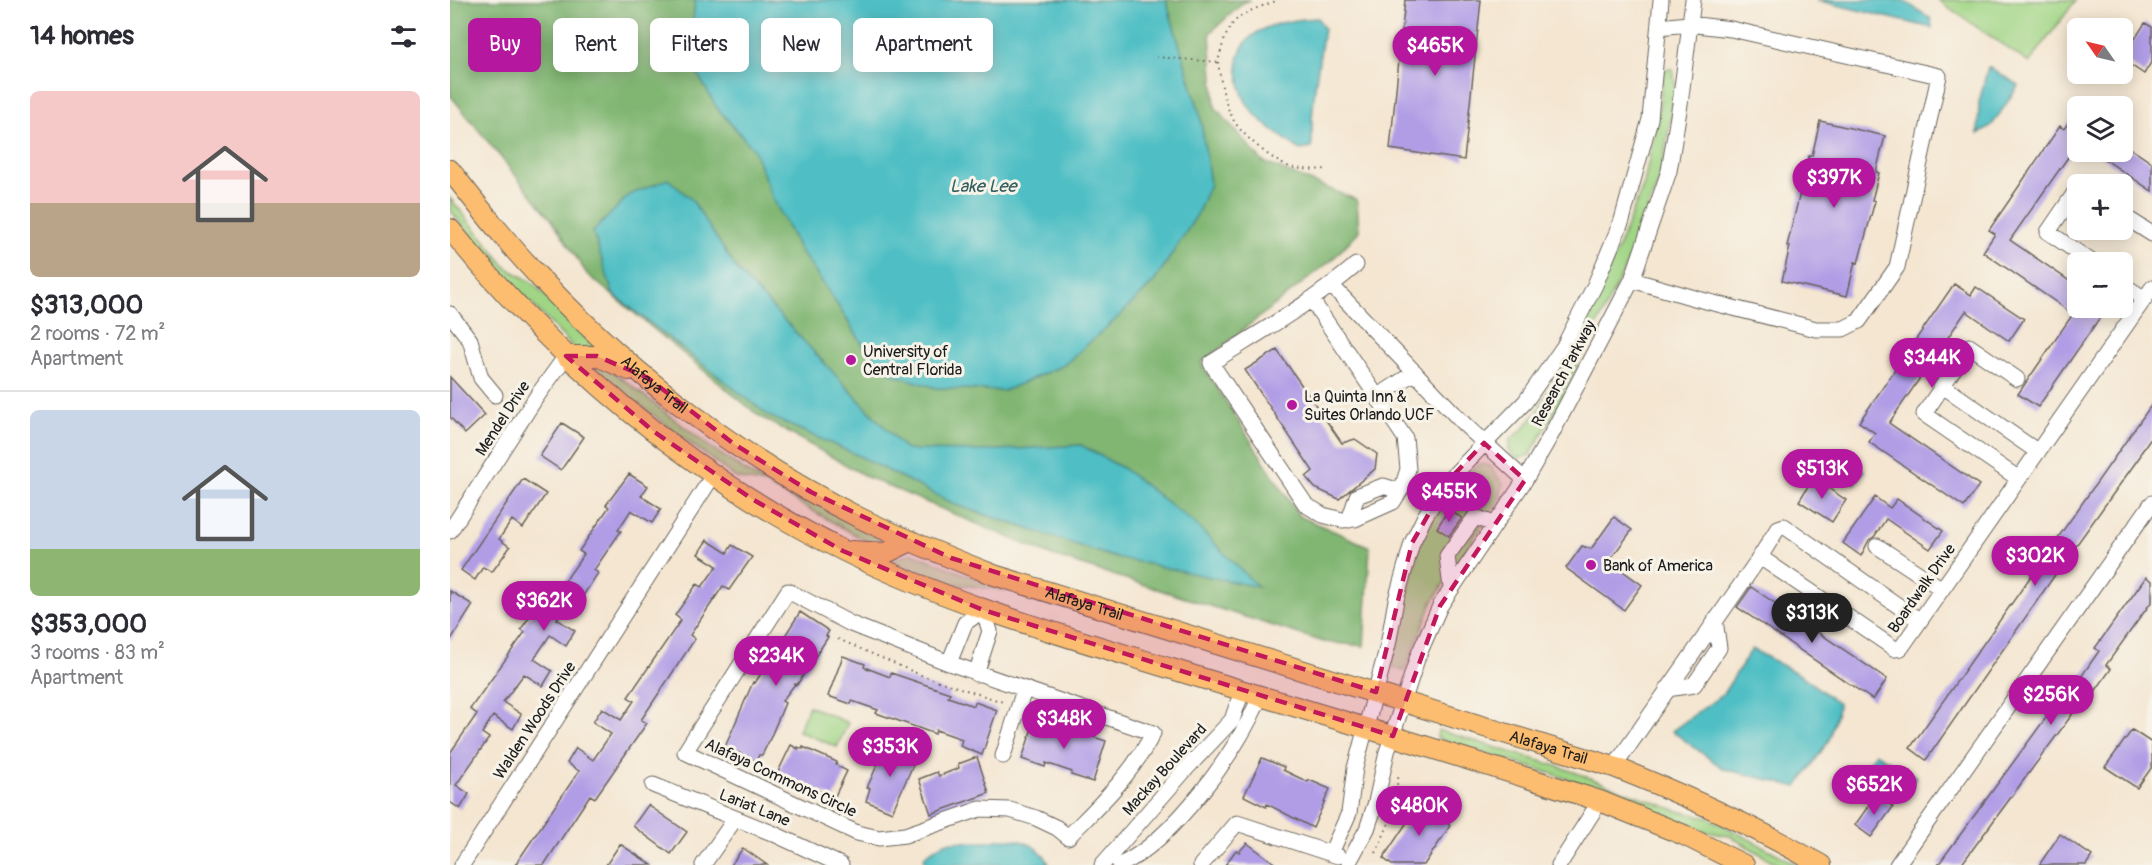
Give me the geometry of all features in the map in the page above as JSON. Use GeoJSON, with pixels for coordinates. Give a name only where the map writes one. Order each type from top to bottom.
{"type":"FeatureCollection","features":[{"type":"Feature","properties":{"kind":"main road","name":"Alafaya Trail"},"geometry":{"type":"LineString","coordinates":[[450,170],[543,281],[589,327],[675,401],[734,444],[860,518],[994,575],[1614,767],[1721,812],[1821,865]]}},
{"type":"Feature","properties":{"kind":"main road"},"geometry":{"type":"LineString","coordinates":[[453,240],[566,356],[605,392],[653,431],[714,474],[787,520],[843,551],[935,592],[1034,627],[1600,801],[1684,835],[1744,865]]}},
{"type":"Feature","properties":{"kind":"main road"},"geometry":{"type":"LineString","coordinates":[[566,356],[597,356],[648,378]]}},
{"type":"Feature","properties":{"kind":"main road"},"geometry":{"type":"LineString","coordinates":[[843,551],[886,553],[911,541]]}},
{"type":"Feature","properties":{"kind":"street","name":"Research Parkway"},"geometry":{"type":"LineString","coordinates":[[1331,853],[1349,813],[1355,768],[1412,543],[1425,516],[1447,482],[1525,402],[1564,346],[1595,285],[1623,220],[1650,119],[1661,0]]}},
{"type":"Feature","properties":{"kind":"street","name":"Research Parkway"},"geometry":{"type":"LineString","coordinates":[[1352,864],[1367,829],[1393,736],[1427,632],[1451,588],[1525,480],[1632,280],[1669,171],[1693,0]]}},
{"type":"Feature","properties":{"kind":"street"},"geometry":{"type":"LineString","coordinates":[[1632,280],[1815,329],[1843,329],[1858,321],[1897,267],[1940,76],[1731,28],[1688,24],[1659,27]]}},
{"type":"Feature","properties":{"kind":"street"},"geometry":{"type":"LineString","coordinates":[[2067,204],[2048,232],[2077,252]]}},
{"type":"Feature","properties":{"kind":"street"},"geometry":{"type":"LineString","coordinates":[[2133,221],[2152,234]]}},
{"type":"Feature","properties":{"kind":"street"},"geometry":{"type":"LineString","coordinates":[[1311,299],[1405,438],[1408,469],[1400,491],[1383,486],[1357,496],[1349,520],[1323,515],[1306,504],[1211,363],[1311,299],[1332,286],[1356,265]]}},
{"type":"Feature","properties":{"kind":"street"},"geometry":{"type":"LineString","coordinates":[[1332,286],[1484,443],[1525,480]]}},
{"type":"Feature","properties":{"kind":"street"},"geometry":{"type":"LineString","coordinates":[[2133,288],[2148,294]]}},
{"type":"Feature","properties":{"kind":"street","name":"Boardwalk Drive"},"geometry":{"type":"LineString","coordinates":[[1760,556],[1895,649],[1901,648],[2148,294]]}},
{"type":"Feature","properties":{"kind":"street"},"geometry":{"type":"LineString","coordinates":[[450,314],[470,340],[481,378],[495,395]]}},
{"type":"Feature","properties":{"kind":"street"},"geometry":{"type":"LineString","coordinates":[[2017,379],[1969,346],[1924,414],[2019,479]]}},
{"type":"Feature","properties":{"kind":"street","name":"Mendel Drive"},"geometry":{"type":"LineString","coordinates":[[450,531],[537,396],[566,356]]}},
{"type":"Feature","properties":{"kind":"street"},"geometry":{"type":"LineString","coordinates":[[1377,397],[1415,372]]}},
{"type":"Feature","properties":{"kind":"street"},"geometry":{"type":"LineString","coordinates":[[1943,386],[2038,452]]}},
{"type":"Feature","properties":{"kind":"street","name":"Walden Woods Drive"},"geometry":{"type":"LineString","coordinates":[[462,865],[714,474]]}},
{"type":"Feature","properties":{"kind":"street"},"geometry":{"type":"LineString","coordinates":[[1897,865],[2152,503]]}},
{"type":"Feature","properties":{"kind":"street"},"geometry":{"type":"LineString","coordinates":[[1451,588],[1447,556],[1475,517],[1494,524]]}},
{"type":"Feature","properties":{"kind":"street"},"geometry":{"type":"LineString","coordinates":[[1614,767],[1778,528],[1784,526],[1920,621]]}},
{"type":"Feature","properties":{"kind":"street"},"geometry":{"type":"LineString","coordinates":[[1877,546],[1942,590]]}},
{"type":"Feature","properties":{"kind":"street","name":"Alafaya Commons Circle"},"geometry":{"type":"LineString","coordinates":[[788,591],[850,624],[949,663],[1154,733],[1142,757],[1123,781],[1068,837],[1057,828],[1036,818],[1010,810],[980,809],[904,836],[879,838],[857,832],[685,752],[788,591]]}},
{"type":"Feature","properties":{"kind":"street"},"geometry":{"type":"LineString","coordinates":[[949,663],[965,623],[983,610],[990,631],[976,674]]}},
{"type":"Feature","properties":{"kind":"street"},"geometry":{"type":"LineString","coordinates":[[1667,688],[1694,685],[1719,648],[1715,620]]}},
{"type":"Feature","properties":{"kind":"street"},"geometry":{"type":"LineString","coordinates":[[1692,653],[1708,664]]}},
{"type":"Feature","properties":{"kind":"street"},"geometry":{"type":"LineString","coordinates":[[1003,756],[1024,690]]}},
{"type":"Feature","properties":{"kind":"street"},"geometry":{"type":"LineString","coordinates":[[1120,865],[1154,842],[1201,790],[1245,729],[1251,693]]}},
{"type":"Feature","properties":{"kind":"street","name":"Mackay Boulevard"},"geometry":{"type":"LineString","coordinates":[[1102,865],[1232,720],[1251,693]]}},
{"type":"Feature","properties":{"kind":"street","name":"Lariat Lane"},"geometry":{"type":"LineString","coordinates":[[653,784],[772,833],[841,865]]}},
{"type":"Feature","properties":{"kind":"street"},"geometry":{"type":"LineString","coordinates":[[1559,865],[1600,801]]}},
{"type":"Feature","properties":{"kind":"street"},"geometry":{"type":"LineString","coordinates":[[703,865],[735,819]]}},
{"type":"Feature","properties":{"kind":"street"},"geometry":{"type":"LineString","coordinates":[[1201,865],[1237,823],[1331,853],[1352,864]]}},
{"type":"Feature","properties":{"kind":"path"},"geometry":{"type":"LineString","coordinates":[[1279,0],[1239,16],[1224,36],[1218,62],[1224,96],[1237,124],[1261,149],[1286,166],[1312,170],[1328,169]]}},
{"type":"Feature","properties":{"kind":"path"},"geometry":{"type":"LineString","coordinates":[[1156,57],[1218,62]]}},
{"type":"Feature","properties":{"kind":"path"},"geometry":{"type":"LineString","coordinates":[[838,639],[923,676],[1011,705]]}},
{"type":"Feature","properties":{"kind":"path"},"geometry":{"type":"LineString","coordinates":[[1376,853],[1392,816],[1399,773]]}},
{"type":"Feature","properties":{"kind":"highlighted area"},"geometry":{"type":"Polygon","coordinates":[[[566,356],[597,356],[648,378],[734,444],[811,492],[951,558],[1376,692],[1412,543],[1447,482],[1484,443],[1525,480],[1440,606],[1393,736],[983,610],[843,551],[752,499],[653,431],[566,356]]]}},
{"type":"Feature","properties":{"kind":"green space","name":"University of Central Florida"},"geometry":{"type":"Polygon","coordinates":[[[450,0],[1251,0],[1244,2],[1210,33],[1215,107],[1263,162],[1357,200],[1359,231],[1333,259],[1201,363],[1299,516],[1370,547],[1364,646],[1324,642],[1053,556],[869,478],[759,416],[587,274],[552,220],[450,95],[450,0]]]}},
{"type":"Feature","properties":{"kind":"green space"},"geometry":{"type":"Polygon","coordinates":[[[1938,0],[2076,0],[2029,63],[1938,0]]]}},
{"type":"Feature","properties":{"kind":"green space"},"geometry":{"type":"Polygon","coordinates":[[[1673,69],[1676,90],[1660,178],[1626,266],[1551,419],[1530,455],[1516,459],[1509,450],[1510,440],[1537,412],[1609,270],[1644,184],[1659,108],[1663,70],[1673,69]]]}},
{"type":"Feature","properties":{"kind":"green space"},"geometry":{"type":"Polygon","coordinates":[[[450,198],[507,268],[533,283],[597,350],[576,350],[504,275],[450,210],[450,198]]]}},
{"type":"Feature","properties":{"kind":"green space"},"geometry":{"type":"Polygon","coordinates":[[[588,360],[606,366],[706,444],[751,475],[785,487],[893,545],[875,546],[765,484],[736,478],[612,384],[588,360]]]}},
{"type":"Feature","properties":{"kind":"green space"},"geometry":{"type":"Polygon","coordinates":[[[1481,464],[1490,466],[1503,484],[1499,501],[1433,601],[1404,671],[1394,668],[1392,663],[1419,542],[1447,494],[1469,470],[1481,464]]]}},
{"type":"Feature","properties":{"kind":"green space"},"geometry":{"type":"Polygon","coordinates":[[[912,553],[1007,591],[942,582],[890,561],[912,553]]]}},
{"type":"Feature","properties":{"kind":"green space"},"geometry":{"type":"Polygon","coordinates":[[[809,706],[848,723],[837,747],[798,731],[809,706]]]}},
{"type":"Feature","properties":{"kind":"green space"},"geometry":{"type":"Polygon","coordinates":[[[1438,730],[1563,768],[1678,811],[1709,818],[1798,865],[1779,865],[1730,836],[1696,830],[1650,809],[1559,776],[1437,738],[1438,730]]]}},
{"type":"Feature","properties":{"kind":"water","name":"Lake Lee"},"geometry":{"type":"Polygon","coordinates":[[[695,0],[1166,0],[1200,114],[1210,184],[1197,215],[1154,282],[1064,365],[1004,391],[936,388],[892,374],[865,348],[801,252],[772,197],[754,150],[717,108],[696,72],[749,72],[749,18],[693,18],[695,0]]]}},
{"type":"Feature","properties":{"kind":"water"},"geometry":{"type":"Polygon","coordinates":[[[1816,0],[1903,0],[1931,19],[1932,28],[1816,0]]]}},
{"type":"Feature","properties":{"kind":"water"},"geometry":{"type":"Polygon","coordinates":[[[1318,18],[1324,29],[1315,87],[1312,148],[1300,150],[1269,128],[1249,108],[1242,92],[1238,61],[1242,48],[1261,30],[1289,21],[1318,18]]]}},
{"type":"Feature","properties":{"kind":"water"},"geometry":{"type":"Polygon","coordinates":[[[1988,67],[2019,85],[1992,125],[1978,134],[1979,102],[1988,67]]]}},
{"type":"Feature","properties":{"kind":"water"},"geometry":{"type":"Polygon","coordinates":[[[668,179],[692,200],[738,271],[906,450],[983,451],[1081,445],[1124,469],[1194,523],[1258,587],[1110,556],[956,505],[859,456],[769,416],[613,294],[593,232],[629,195],[668,179]]]}},
{"type":"Feature","properties":{"kind":"water"},"geometry":{"type":"Polygon","coordinates":[[[1840,449],[1847,454],[1848,459],[1844,465],[1854,471],[1857,466],[1864,471],[1855,484],[1848,479],[1844,484],[1836,478],[1838,474],[1829,469],[1834,462],[1829,459],[1834,452],[1840,449]]]}},
{"type":"Feature","properties":{"kind":"water"},"geometry":{"type":"Polygon","coordinates":[[[1752,649],[1802,676],[1839,704],[1829,740],[1797,787],[1724,769],[1672,731],[1723,694],[1752,649]]]}},
{"type":"Feature","properties":{"kind":"water"},"geometry":{"type":"Polygon","coordinates":[[[1875,753],[1917,777],[1907,788],[1876,775],[1868,763],[1875,753]]]}},
{"type":"Feature","properties":{"kind":"water"},"geometry":{"type":"Polygon","coordinates":[[[1003,839],[1030,844],[1041,852],[1049,864],[926,865],[924,857],[944,843],[1003,839]]]}},
{"type":"Feature","properties":{"kind":"building"},"geometry":{"type":"Polygon","coordinates":[[[1405,0],[1481,0],[1464,160],[1390,149],[1405,0]]]}},
{"type":"Feature","properties":{"kind":"building"},"geometry":{"type":"Polygon","coordinates":[[[2145,23],[2152,27],[2152,61],[2144,74],[2133,66],[2133,42],[2145,23]]]}},
{"type":"Feature","properties":{"kind":"building"},"geometry":{"type":"Polygon","coordinates":[[[1820,121],[1885,136],[1876,172],[1879,173],[1872,200],[1875,201],[1858,263],[1855,262],[1847,296],[1782,281],[1790,246],[1787,246],[1820,121]]]}},
{"type":"Feature","properties":{"kind":"building"},"geometry":{"type":"Polygon","coordinates":[[[2067,125],[2067,159],[2010,240],[2067,279],[2067,310],[1983,252],[1995,234],[1989,230],[2060,126],[2064,129],[2067,125]]]}},
{"type":"Feature","properties":{"kind":"building"},"geometry":{"type":"Polygon","coordinates":[[[2133,150],[2152,163],[2152,191],[2133,178],[2133,174],[2127,174],[2109,162],[2133,162],[2133,150]]]}},
{"type":"Feature","properties":{"kind":"building"},"geometry":{"type":"Polygon","coordinates":[[[1954,284],[1971,295],[1976,287],[2024,319],[2009,341],[1966,311],[1889,423],[1979,485],[1964,507],[1869,442],[1875,433],[1859,422],[1954,284]]]}},
{"type":"Feature","properties":{"kind":"building"},"geometry":{"type":"Polygon","coordinates":[[[2070,318],[2100,318],[2038,407],[2018,394],[2070,318]]]}},
{"type":"Feature","properties":{"kind":"building","name":"La Quinta Inn & Suites Orlando UCF"},"geometry":{"type":"Polygon","coordinates":[[[1277,350],[1342,443],[1355,439],[1377,454],[1375,469],[1339,499],[1315,488],[1306,477],[1313,471],[1245,370],[1277,350]]]}},
{"type":"Feature","properties":{"kind":"building"},"geometry":{"type":"Polygon","coordinates":[[[450,377],[485,415],[465,434],[450,417],[450,377]]]}},
{"type":"Feature","properties":{"kind":"building"},"geometry":{"type":"Polygon","coordinates":[[[2152,404],[2152,437],[2141,455],[1926,760],[1910,748],[2152,404]]]}},
{"type":"Feature","properties":{"kind":"building"},"geometry":{"type":"Polygon","coordinates":[[[562,423],[584,437],[561,470],[540,456],[562,423]]]}},
{"type":"Feature","properties":{"kind":"building"},"geometry":{"type":"Polygon","coordinates":[[[629,474],[648,486],[641,496],[661,509],[652,523],[631,510],[618,530],[621,531],[594,570],[598,573],[577,605],[569,600],[557,619],[575,631],[566,646],[550,635],[534,659],[552,671],[543,686],[524,674],[503,702],[521,714],[513,729],[493,716],[482,733],[489,738],[456,785],[469,794],[460,809],[450,802],[450,753],[477,714],[470,709],[525,632],[521,629],[543,597],[550,602],[584,554],[579,551],[609,507],[606,505],[629,474]]]}},
{"type":"Feature","properties":{"kind":"building"},"geometry":{"type":"Polygon","coordinates":[[[1813,478],[1846,500],[1832,522],[1799,501],[1813,478]]]}},
{"type":"Feature","properties":{"kind":"building"},"geometry":{"type":"Polygon","coordinates":[[[523,479],[546,494],[523,528],[512,520],[499,539],[510,547],[492,572],[483,567],[475,580],[461,570],[523,479]]]}},
{"type":"Feature","properties":{"kind":"building"},"geometry":{"type":"Polygon","coordinates":[[[1875,497],[1890,508],[1897,499],[1943,531],[1930,549],[1886,519],[1874,537],[1869,540],[1861,556],[1843,543],[1875,497]]]}},
{"type":"Feature","properties":{"kind":"building"},"geometry":{"type":"Polygon","coordinates":[[[1448,510],[1462,518],[1449,536],[1437,528],[1448,510]]]}},
{"type":"Feature","properties":{"kind":"building","name":"Bank of America"},"geometry":{"type":"Polygon","coordinates":[[[1614,517],[1632,530],[1609,561],[1642,585],[1624,610],[1566,568],[1582,546],[1591,549],[1614,517]]]}},
{"type":"Feature","properties":{"kind":"building"},"geometry":{"type":"Polygon","coordinates":[[[707,540],[727,553],[732,545],[752,557],[729,590],[723,586],[690,635],[695,639],[641,720],[647,723],[595,798],[590,795],[544,865],[515,865],[579,771],[567,763],[576,748],[593,760],[611,734],[593,722],[602,708],[621,720],[634,701],[628,697],[681,620],[675,615],[697,584],[702,587],[717,566],[698,554],[707,540]]]}},
{"type":"Feature","properties":{"kind":"building"},"geometry":{"type":"Polygon","coordinates":[[[2146,577],[2152,581],[2152,601],[2106,665],[2111,669],[2089,700],[2085,697],[1961,865],[1938,865],[2064,693],[2068,696],[2099,651],[2095,648],[2146,577]]]}},
{"type":"Feature","properties":{"kind":"building"},"geometry":{"type":"Polygon","coordinates":[[[1751,587],[1887,679],[1873,700],[1737,607],[1751,587]]]}},
{"type":"Feature","properties":{"kind":"building"},"geometry":{"type":"Polygon","coordinates":[[[450,591],[473,605],[450,641],[450,591]]]}},
{"type":"Feature","properties":{"kind":"building"},"geometry":{"type":"Polygon","coordinates":[[[800,612],[829,631],[826,636],[828,637],[797,685],[795,684],[782,701],[785,703],[769,741],[756,761],[725,747],[753,682],[755,683],[800,612]]]}},
{"type":"Feature","properties":{"kind":"building"},"geometry":{"type":"Polygon","coordinates":[[[843,656],[890,677],[891,673],[950,693],[948,697],[974,706],[975,702],[997,710],[982,755],[960,746],[962,739],[936,730],[935,734],[876,713],[878,710],[828,696],[843,656]]]}},
{"type":"Feature","properties":{"kind":"building"},"geometry":{"type":"Polygon","coordinates":[[[1035,719],[1058,726],[1057,729],[1083,738],[1084,734],[1106,741],[1093,782],[1046,763],[1045,767],[1022,759],[1035,719]]]}},
{"type":"Feature","properties":{"kind":"building"},"geometry":{"type":"Polygon","coordinates":[[[2132,730],[2152,743],[2152,767],[2137,788],[2105,767],[2132,730]]]}},
{"type":"Feature","properties":{"kind":"building"},"geometry":{"type":"Polygon","coordinates":[[[890,744],[917,756],[892,812],[866,801],[870,788],[867,788],[882,754],[887,751],[890,744]]]}},
{"type":"Feature","properties":{"kind":"building"},"geometry":{"type":"Polygon","coordinates":[[[791,745],[798,749],[798,747],[803,749],[803,747],[837,762],[839,767],[847,771],[834,798],[778,772],[791,745]]]}},
{"type":"Feature","properties":{"kind":"building"},"geometry":{"type":"Polygon","coordinates":[[[977,757],[989,793],[931,814],[919,779],[937,772],[939,776],[959,768],[958,764],[977,757]]]}},
{"type":"Feature","properties":{"kind":"building"},"geometry":{"type":"Polygon","coordinates":[[[1262,758],[1284,767],[1283,770],[1308,782],[1309,780],[1330,789],[1313,828],[1267,804],[1266,807],[1244,796],[1262,758]]]}},
{"type":"Feature","properties":{"kind":"building"},"geometry":{"type":"Polygon","coordinates":[[[1876,795],[1893,807],[1871,837],[1855,825],[1876,795]]]}},
{"type":"Feature","properties":{"kind":"building"},"geometry":{"type":"Polygon","coordinates":[[[1422,800],[1451,819],[1448,824],[1450,826],[1424,865],[1392,865],[1383,858],[1422,800]]]}},
{"type":"Feature","properties":{"kind":"building"},"geometry":{"type":"Polygon","coordinates":[[[648,805],[687,832],[671,854],[633,826],[648,805]]]}},
{"type":"Feature","properties":{"kind":"building"},"geometry":{"type":"Polygon","coordinates":[[[2060,834],[2092,856],[2086,865],[2039,865],[2060,834]]]}},
{"type":"Feature","properties":{"kind":"building"},"geometry":{"type":"Polygon","coordinates":[[[1247,843],[1277,865],[1225,865],[1236,850],[1239,852],[1247,843]]]}},
{"type":"Feature","properties":{"kind":"building"},"geometry":{"type":"Polygon","coordinates":[[[620,844],[652,865],[606,865],[620,844]]]}},
{"type":"Feature","properties":{"kind":"building"},"geometry":{"type":"Polygon","coordinates":[[[743,848],[767,865],[731,865],[743,848]]]}},
{"type":"Feature","properties":{"kind":"place","name":"University of Central Florida"},"geometry":{"type":"Point","coordinates":[851,360]}},
{"type":"Feature","properties":{"kind":"place","name":"La Quinta Inn & Suites Orlando UCF"},"geometry":{"type":"Point","coordinates":[1292,405]}},
{"type":"Feature","properties":{"kind":"place","name":"Bank of America"},"geometry":{"type":"Point","coordinates":[1591,565]}}]}
